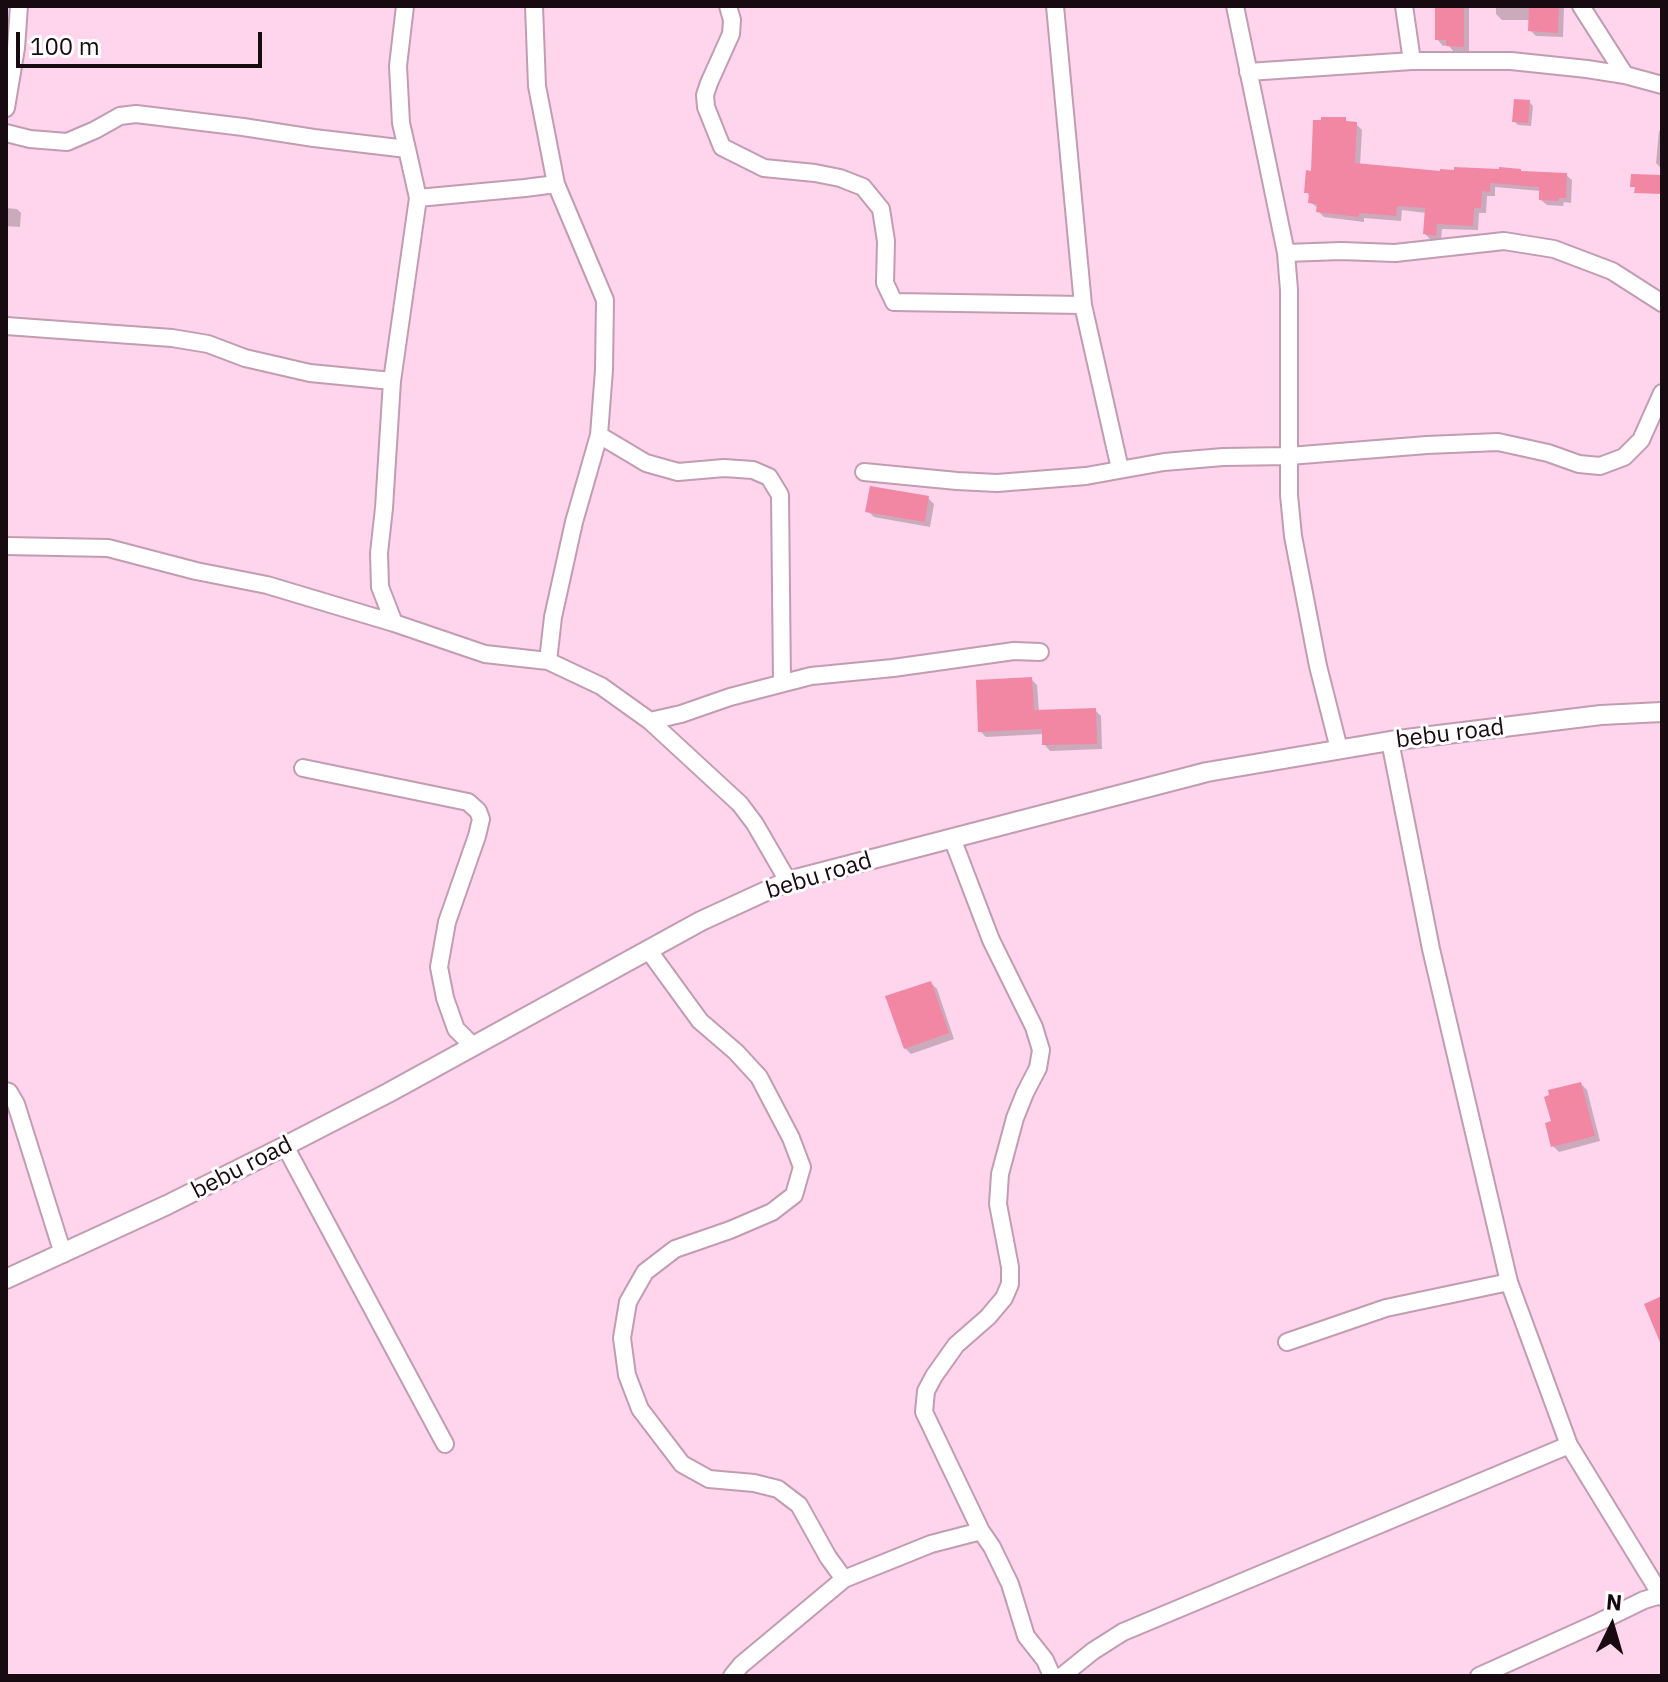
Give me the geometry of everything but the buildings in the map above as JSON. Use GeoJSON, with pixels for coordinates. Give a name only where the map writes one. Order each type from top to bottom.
{"type":"FeatureCollection","features":[{"type":"Feature","properties":{"kind":"street"},"geometry":{"type":"LineString","coordinates":[[6,108],[8,72],[16,48],[19,6]]}},
{"type":"Feature","properties":{"kind":"street"},"geometry":{"type":"LineString","coordinates":[[394,623],[380,587],[379,553],[392,381],[418,198],[401,123],[398,66],[405,6]]}},
{"type":"Feature","properties":{"kind":"street"},"geometry":{"type":"LineString","coordinates":[[534,6],[537,86],[556,184],[605,300],[599,435],[574,522],[556,604],[548,661]]}},
{"type":"Feature","properties":{"kind":"street"},"geometry":{"type":"LineString","coordinates":[[728,6],[732,20],[731,34],[705,95],[706,107],[722,147],[764,168],[827,175],[863,187],[881,209],[886,241],[885,283],[894,302],[1083,305]]}},
{"type":"Feature","properties":{"kind":"street"},"geometry":{"type":"LineString","coordinates":[[1055,6],[1083,305],[1120,469]]}},
{"type":"Feature","properties":{"kind":"street"},"geometry":{"type":"LineString","coordinates":[[1235,6],[1286,253],[1289,290],[1289,495],[1293,536],[1318,666],[1339,749]]}},
{"type":"Feature","properties":{"kind":"street"},"geometry":{"type":"LineString","coordinates":[[1404,6],[1412,61]]}},
{"type":"Feature","properties":{"kind":"street"},"geometry":{"type":"LineString","coordinates":[[1581,6],[1625,75]]}},
{"type":"Feature","properties":{"kind":"street"},"geometry":{"type":"LineString","coordinates":[[1248,72],[1412,61],[1511,61],[1625,75],[1662,85]]}},
{"type":"Feature","properties":{"kind":"street"},"geometry":{"type":"LineString","coordinates":[[6,133],[30,139],[67,142],[120,116],[136,114],[407,149]]}},
{"type":"Feature","properties":{"kind":"street"},"geometry":{"type":"LineString","coordinates":[[418,198],[556,184]]}},
{"type":"Feature","properties":{"kind":"street"},"geometry":{"type":"LineString","coordinates":[[1286,253],[1395,253],[1504,241],[1554,249],[1612,271],[1662,303]]}},
{"type":"Feature","properties":{"kind":"street"},"geometry":{"type":"LineString","coordinates":[[6,326],[172,338],[208,344],[245,358],[310,373],[392,381]]}},
{"type":"Feature","properties":{"kind":"street"},"geometry":{"type":"LineString","coordinates":[[864,472],[997,483],[1086,476],[1164,462],[1223,457],[1289,456],[1498,442],[1548,453],[1579,464],[1600,466],[1624,457],[1641,440],[1662,393]]}},
{"type":"Feature","properties":{"kind":"street"},"geometry":{"type":"LineString","coordinates":[[599,435],[646,463],[678,472],[724,468],[753,470],[769,477],[780,495],[782,683]]}},
{"type":"Feature","properties":{"kind":"street"},"geometry":{"type":"LineString","coordinates":[[6,546],[108,548],[196,571],[267,585],[485,654],[548,661],[601,686],[650,721],[740,804],[788,881]]}},
{"type":"Feature","properties":{"kind":"street"},"geometry":{"type":"LineString","coordinates":[[650,721],[811,676],[1014,651],[1040,652]]}},
{"type":"Feature","properties":{"kind":"street","name":"bebu road"},"geometry":{"type":"LineString","coordinates":[[6,1279],[167,1205],[285,1146],[701,921],[788,881],[1207,772],[1390,741],[1601,715],[1662,712]]}},
{"type":"Feature","properties":{"kind":"street"},"geometry":{"type":"LineString","coordinates":[[1390,741],[1431,949],[1509,1282],[1569,1445],[1661,1596],[1636,1603],[1479,1676]]}},
{"type":"Feature","properties":{"kind":"street"},"geometry":{"type":"LineString","coordinates":[[303,768],[468,802],[478,811],[481,819],[477,836],[447,922],[439,967],[445,998],[456,1029],[473,1046]]}},
{"type":"Feature","properties":{"kind":"street"},"geometry":{"type":"LineString","coordinates":[[952,838],[991,940],[1034,1027],[1041,1050],[1038,1068],[1015,1118],[1000,1174],[998,1204],[1010,1267],[1010,1284],[1004,1298],[956,1345],[934,1376],[926,1391],[924,1412],[1010,1584],[1026,1636],[1045,1660],[1052,1676]]}},
{"type":"Feature","properties":{"kind":"street"},"geometry":{"type":"LineString","coordinates":[[649,951],[700,1021],[759,1077],[791,1138],[802,1167],[794,1195],[772,1212],[675,1249],[645,1272],[628,1302],[622,1338],[627,1375],[640,1409],[682,1464],[709,1479],[754,1483],[778,1489],[799,1505],[844,1579]]}},
{"type":"Feature","properties":{"kind":"street"},"geometry":{"type":"LineString","coordinates":[[6,1091],[16,1104],[63,1254]]}},
{"type":"Feature","properties":{"kind":"street"},"geometry":{"type":"LineString","coordinates":[[285,1146],[445,1444]]}},
{"type":"Feature","properties":{"kind":"street"},"geometry":{"type":"LineString","coordinates":[[1287,1342],[1386,1308],[1509,1282]]}},
{"type":"Feature","properties":{"kind":"street"},"geometry":{"type":"LineString","coordinates":[[1062,1676],[1123,1632],[1569,1445]]}},
{"type":"Feature","properties":{"kind":"street"},"geometry":{"type":"LineString","coordinates":[[732,1676],[741,1665],[844,1579],[931,1544],[981,1531]]}}]}
